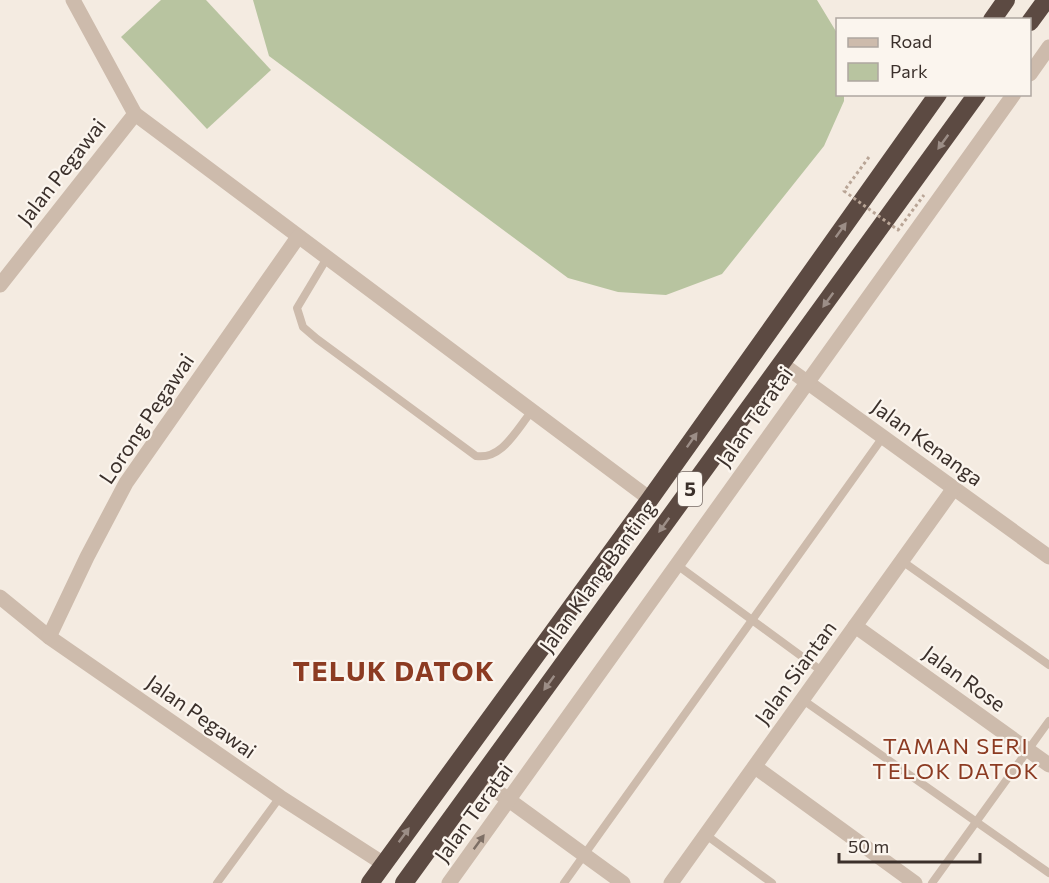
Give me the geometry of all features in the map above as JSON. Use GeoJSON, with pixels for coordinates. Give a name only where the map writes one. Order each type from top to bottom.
{"type":"FeatureCollection","features":[{"type":"Feature","properties":{"kind":"highway"},"geometry":{"type":"LineString","coordinates":[[993,18],[1006,0]]}},
{"type":"Feature","properties":{"kind":"highway"},"geometry":{"type":"LineString","coordinates":[[1031,19],[1046,0]]}},
{"type":"Feature","properties":{"kind":"highway","name":"Jalan Klang Banting"},"geometry":{"type":"LineString","coordinates":[[370,883],[650,499],[937,96]]}},
{"type":"Feature","properties":{"kind":"highway","name":"Jalan Klang Banting"},"geometry":{"type":"LineString","coordinates":[[404,883],[976,96]]}},
{"type":"Feature","properties":{"kind":"street"},"geometry":{"type":"LineString","coordinates":[[73,0],[135,114],[650,499]]}},
{"type":"Feature","properties":{"kind":"street"},"geometry":{"type":"LineString","coordinates":[[1031,71],[1049,47]]}},
{"type":"Feature","properties":{"kind":"street","name":"Jalan Teratai"},"geometry":{"type":"LineString","coordinates":[[449,883],[1013,96]]}},
{"type":"Feature","properties":{"kind":"street","name":"Jalan Pegawai"},"geometry":{"type":"LineString","coordinates":[[0,285],[135,114]]}},
{"type":"Feature","properties":{"kind":"street","name":"Lorong Pegawai"},"geometry":{"type":"LineString","coordinates":[[49,637],[126,483],[298,237]]}},
{"type":"Feature","properties":{"kind":"street","name":"Jalan Kenanga"},"geometry":{"type":"LineString","coordinates":[[782,364],[1048,554]]}},
{"type":"Feature","properties":{"kind":"street","name":"Jalan Siantan"},"geometry":{"type":"LineString","coordinates":[[671,883],[954,488]]}},
{"type":"Feature","properties":{"kind":"street","name":"Jalan Pegawai"},"geometry":{"type":"LineString","coordinates":[[0,597],[49,637],[280,797],[384,864]]}},
{"type":"Feature","properties":{"kind":"street","name":"Jalan Rose"},"geometry":{"type":"LineString","coordinates":[[855,626],[1049,765]]}},
{"type":"Feature","properties":{"kind":"street"},"geometry":{"type":"LineString","coordinates":[[755,767],[915,883]]}},
{"type":"Feature","properties":{"kind":"street"},"geometry":{"type":"LineString","coordinates":[[480,779],[623,883]]}},
{"type":"Feature","properties":{"kind":"lane"},"geometry":{"type":"LineString","coordinates":[[327,258],[297,308],[303,327],[345,360],[476,456],[486,458],[496,455],[532,411]]}},
{"type":"Feature","properties":{"kind":"lane"},"geometry":{"type":"LineString","coordinates":[[564,883],[883,437]]}},
{"type":"Feature","properties":{"kind":"lane"},"geometry":{"type":"LineString","coordinates":[[902,561],[1049,666]]}},
{"type":"Feature","properties":{"kind":"lane"},"geometry":{"type":"LineString","coordinates":[[677,565],[823,672]]}},
{"type":"Feature","properties":{"kind":"lane"},"geometry":{"type":"LineString","coordinates":[[803,700],[1049,873]]}},
{"type":"Feature","properties":{"kind":"lane"},"geometry":{"type":"LineString","coordinates":[[932,883],[1049,721]]}},
{"type":"Feature","properties":{"kind":"lane"},"geometry":{"type":"LineString","coordinates":[[217,883],[280,797]]}},
{"type":"Feature","properties":{"kind":"lane"},"geometry":{"type":"LineString","coordinates":[[705,835],[772,883]]}},
{"type":"Feature","properties":{"kind":"path"},"geometry":{"type":"LineString","coordinates":[[869,157],[844,191],[898,230],[924,195]]}},
{"type":"Feature","properties":{"kind":"green space"},"geometry":{"type":"Polygon","coordinates":[[[161,0],[206,0],[271,70],[207,129],[121,37],[161,0]]]}},
{"type":"Feature","properties":{"kind":"green space"},"geometry":{"type":"Polygon","coordinates":[[[253,0],[817,0],[836,31],[836,96],[844,96],[844,101],[824,146],[722,274],[666,295],[618,292],[568,278],[269,56],[253,0]]]}},
{"type":"Feature","properties":{"kind":"district","name":"TELUK DATOK"},"geometry":{"type":"Point","coordinates":[394,672]}},
{"type":"Feature","properties":{"kind":"district","name":"TAMAN SERI TELOK DATOK"},"geometry":{"type":"Point","coordinates":[956,758]}}]}
